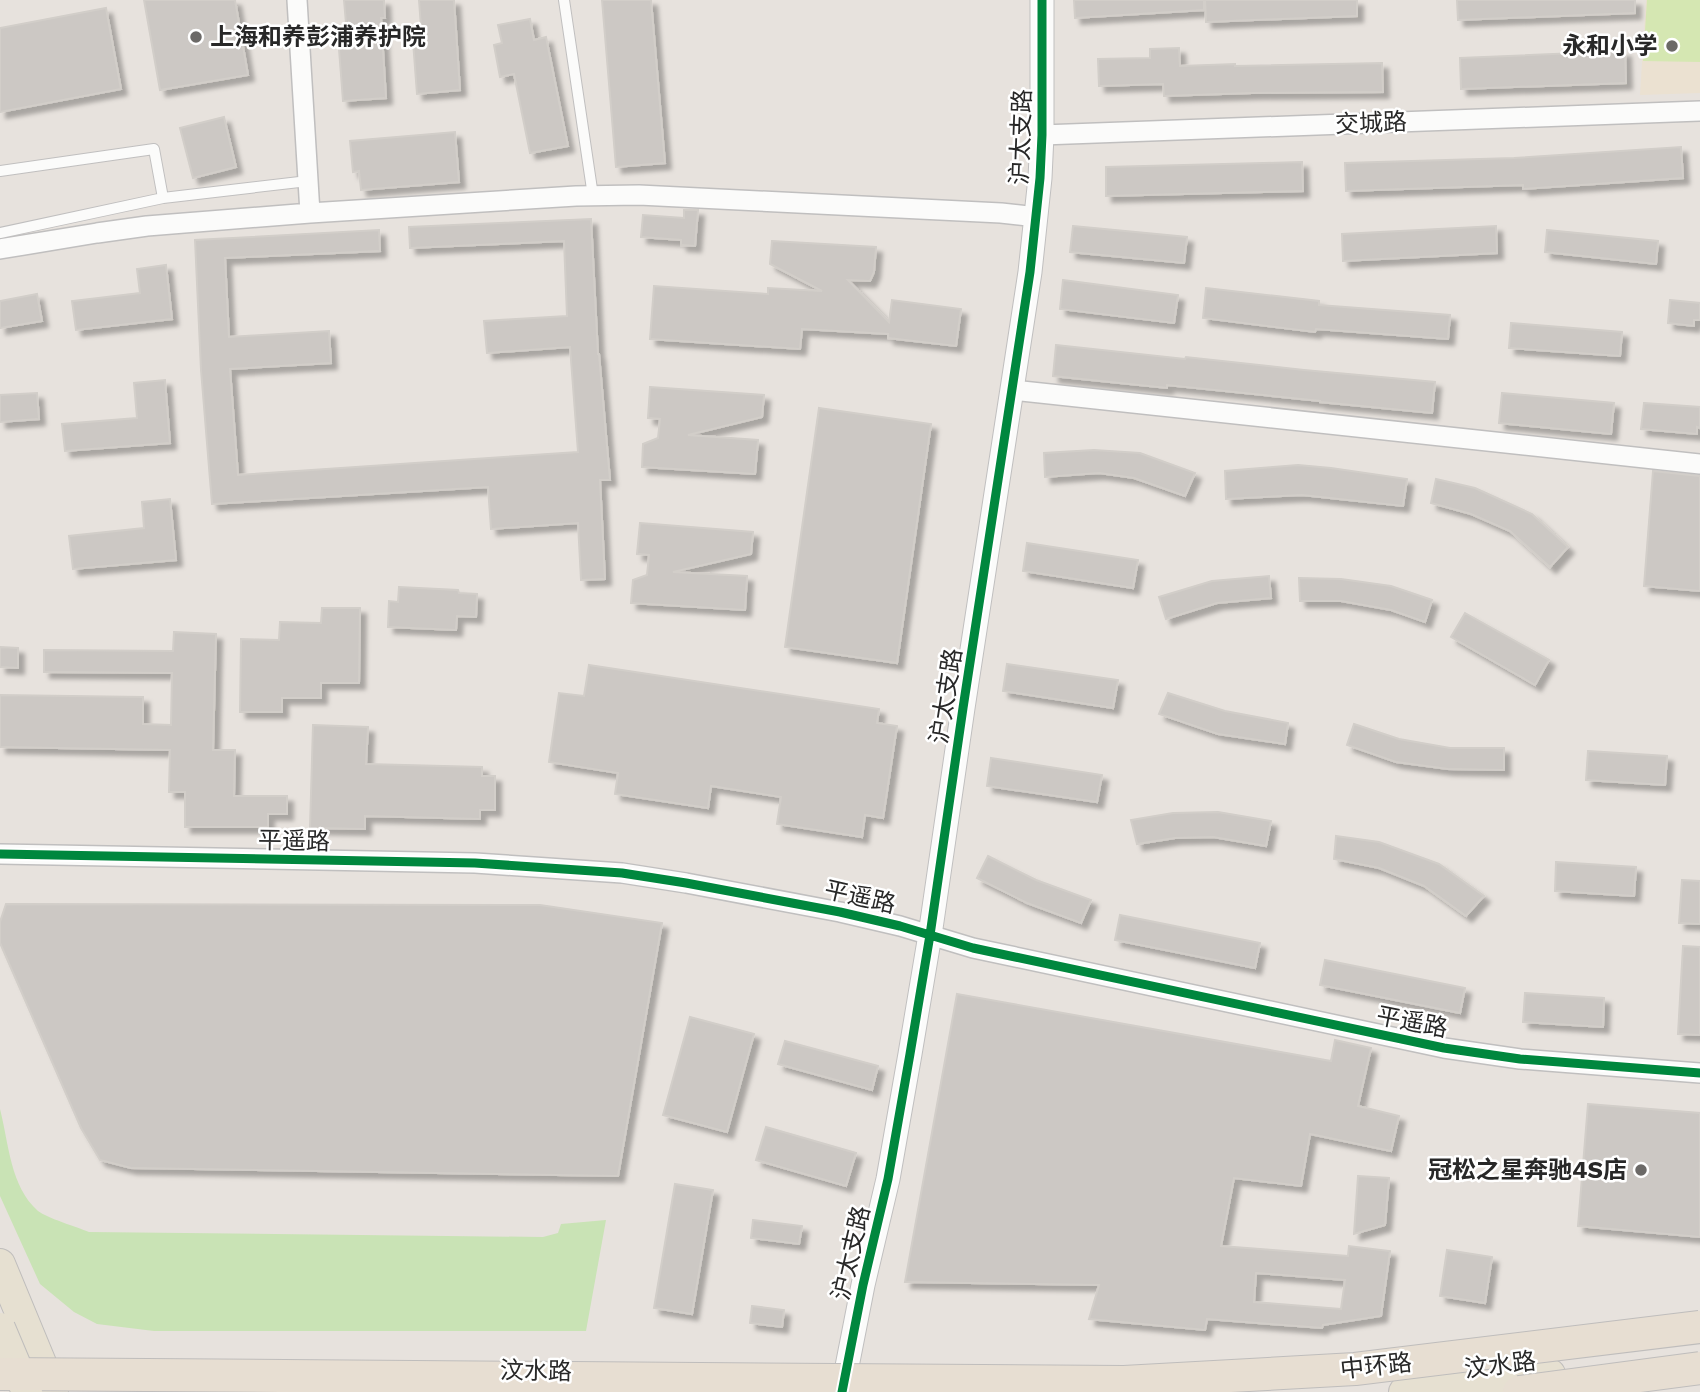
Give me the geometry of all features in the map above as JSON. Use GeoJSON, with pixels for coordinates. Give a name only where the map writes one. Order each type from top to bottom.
{"type":"FeatureCollection","features":[{"type":"Feature","properties":{"kind":"highway","name":"中环路"},"geometry":{"type":"LineString","coordinates":[[0,1373],[1124,1382],[1355,1369],[1700,1326]]}},
{"type":"Feature","properties":{"kind":"highway"},"geometry":{"type":"LineString","coordinates":[[1519,1392],[1700,1368]]}},
{"type":"Feature","properties":{"kind":"main road"},"geometry":{"type":"LineString","coordinates":[[0,1264],[44,1384]]}},
{"type":"Feature","properties":{"kind":"main road","name":"汶水路"},"geometry":{"type":"LineString","coordinates":[[844,1386],[1239,1369],[1406,1355],[1700,1319]]}},
{"type":"Feature","properties":{"kind":"main road"},"geometry":{"type":"LineString","coordinates":[[0,1328],[44,1384]]}},
{"type":"Feature","properties":{"kind":"main road","name":"汶水路"},"geometry":{"type":"LineString","coordinates":[[0,1373],[44,1384],[1340,1384],[1700,1340]]}},
{"type":"Feature","properties":{"kind":"main road","name":"汶水路"},"geometry":{"type":"LineString","coordinates":[[1404,1392],[1700,1355]]}},
{"type":"Feature","properties":{"kind":"main road","name":"汶水路"},"geometry":{"type":"LineString","coordinates":[[0,1366],[44,1384]]}},
{"type":"Feature","properties":{"kind":"main road"},"geometry":{"type":"LineString","coordinates":[[1591,1392],[1700,1378]]}},
{"type":"Feature","properties":{"kind":"main road"},"geometry":{"type":"LineString","coordinates":[[0,1380],[5,1392]]}},
{"type":"Feature","properties":{"kind":"main road"},"geometry":{"type":"LineString","coordinates":[[1488,1381],[1534,1392]]}},
{"type":"Feature","properties":{"kind":"street"},"geometry":{"type":"LineString","coordinates":[[297,0],[310,213]]}},
{"type":"Feature","properties":{"kind":"street","name":"沪太支路"},"geometry":{"type":"LineString","coordinates":[[844,1386],[897,1131],[930,935],[1030,272],[1037,217],[1042,135],[1042,0]]}},
{"type":"Feature","properties":{"kind":"street","name":"交城路"},"geometry":{"type":"LineString","coordinates":[[1042,135],[1700,111]]}},
{"type":"Feature","properties":{"kind":"street"},"geometry":{"type":"LineString","coordinates":[[0,250],[147,226],[593,196],[715,198],[1037,217]]}},
{"type":"Feature","properties":{"kind":"street"},"geometry":{"type":"LineString","coordinates":[[1013,390],[1700,464]]}},
{"type":"Feature","properties":{"kind":"street","name":"平遥路"},"geometry":{"type":"LineString","coordinates":[[0,855],[475,863],[653,878],[799,904],[900,926],[973,948],[1444,1048],[1520,1059],[1700,1073]]}},
{"type":"Feature","properties":{"kind":"lane"},"geometry":{"type":"LineString","coordinates":[[564,0],[593,196]]}},
{"type":"Feature","properties":{"kind":"lane"},"geometry":{"type":"LineString","coordinates":[[0,171],[154,149],[163,198]]}},
{"type":"Feature","properties":{"kind":"lane"},"geometry":{"type":"LineString","coordinates":[[0,233],[163,198],[308,181]]}},
{"type":"Feature","properties":{"kind":"shaded area","name":"永和小学"},"geometry":{"type":"Polygon","coordinates":[[[1646,0],[1700,0],[1700,93],[1640,95],[1646,0]]]}},
{"type":"Feature","properties":{"kind":"green space","name":"永和小学"},"geometry":{"type":"Polygon","coordinates":[[[1647,0],[1700,0],[1700,62],[1643,61],[1647,0]]]}},
{"type":"Feature","properties":{"kind":"green space"},"geometry":{"type":"Polygon","coordinates":[[[0,1109],[16,1177],[29,1201],[42,1214],[89,1232],[543,1237],[558,1233],[561,1224],[606,1220],[586,1331],[154,1331],[97,1324],[74,1312],[40,1284],[0,1196],[0,1109]]]}},
{"type":"Feature","properties":{"kind":"building","name":"上海和养彭浦养护院"},"geometry":{"type":"Polygon","coordinates":[[[144,0],[235,0],[248,75],[160,90],[144,0]]]}},
{"type":"Feature","properties":{"kind":"building"},"geometry":{"type":"Polygon","coordinates":[[[344,0],[384,0],[385,18],[381,18],[386,98],[343,101],[338,36],[347,35],[344,0]]]}},
{"type":"Feature","properties":{"kind":"building"},"geometry":{"type":"Polygon","coordinates":[[[419,0],[454,0],[460,90],[417,94],[412,28],[421,27],[419,0]]]}},
{"type":"Feature","properties":{"kind":"building"},"geometry":{"type":"Polygon","coordinates":[[[602,0],[651,0],[665,163],[616,167],[602,0]]]}},
{"type":"Feature","properties":{"kind":"building"},"geometry":{"type":"Polygon","coordinates":[[[1074,0],[1204,0],[1204,10],[1075,18],[1074,0]]]}},
{"type":"Feature","properties":{"kind":"building"},"geometry":{"type":"Polygon","coordinates":[[[1205,0],[1357,0],[1357,16],[1206,22],[1205,0]]]}},
{"type":"Feature","properties":{"kind":"building"},"geometry":{"type":"Polygon","coordinates":[[[1457,0],[1635,0],[1635,13],[1458,20],[1457,0]]]}},
{"type":"Feature","properties":{"kind":"building"},"geometry":{"type":"Polygon","coordinates":[[[106,8],[121,89],[0,112],[0,28],[106,8]]]}},
{"type":"Feature","properties":{"kind":"building"},"geometry":{"type":"Polygon","coordinates":[[[530,19],[534,40],[546,37],[568,146],[530,153],[514,74],[500,77],[494,45],[502,43],[498,25],[530,19]]]}},
{"type":"Feature","properties":{"kind":"building"},"geometry":{"type":"Polygon","coordinates":[[[1179,48],[1180,66],[1382,63],[1383,92],[1164,96],[1163,84],[1099,86],[1098,59],[1150,58],[1150,49],[1179,48]]]}},
{"type":"Feature","properties":{"kind":"building"},"geometry":{"type":"Polygon","coordinates":[[[1625,51],[1626,83],[1461,89],[1460,58],[1625,51]]]}},
{"type":"Feature","properties":{"kind":"building"},"geometry":{"type":"Polygon","coordinates":[[[224,117],[236,167],[193,178],[180,128],[224,117]]]}},
{"type":"Feature","properties":{"kind":"building"},"geometry":{"type":"Polygon","coordinates":[[[455,132],[459,182],[361,190],[359,171],[353,172],[350,141],[455,132]]]}},
{"type":"Feature","properties":{"kind":"building"},"geometry":{"type":"Polygon","coordinates":[[[1681,147],[1683,178],[1523,189],[1523,185],[1346,191],[1345,163],[1514,158],[1681,147]]]}},
{"type":"Feature","properties":{"kind":"building"},"geometry":{"type":"Polygon","coordinates":[[[1302,162],[1303,191],[1106,196],[1106,167],[1302,162]]]}},
{"type":"Feature","properties":{"kind":"building"},"geometry":{"type":"Polygon","coordinates":[[[684,210],[698,210],[695,246],[681,245],[681,240],[641,237],[643,215],[684,218],[684,210]]]}},
{"type":"Feature","properties":{"kind":"building"},"geometry":{"type":"Polygon","coordinates":[[[591,219],[598,354],[610,480],[600,480],[605,579],[581,580],[578,523],[491,529],[488,487],[212,504],[201,370],[195,240],[379,230],[380,251],[225,258],[229,337],[329,331],[331,363],[230,369],[238,475],[578,452],[570,347],[487,353],[484,321],[567,316],[564,241],[410,248],[409,227],[591,219]]]}},
{"type":"Feature","properties":{"kind":"building"},"geometry":{"type":"Polygon","coordinates":[[[1073,226],[1187,237],[1184,263],[1070,252],[1073,226]]]}},
{"type":"Feature","properties":{"kind":"building"},"geometry":{"type":"Polygon","coordinates":[[[1496,226],[1497,253],[1343,261],[1342,234],[1496,226]]]}},
{"type":"Feature","properties":{"kind":"building"},"geometry":{"type":"Polygon","coordinates":[[[1547,230],[1658,241],[1656,264],[1545,252],[1547,230]]]}},
{"type":"Feature","properties":{"kind":"building"},"geometry":{"type":"Polygon","coordinates":[[[772,241],[876,247],[874,272],[870,281],[848,280],[889,322],[892,300],[961,309],[956,346],[888,338],[888,334],[802,329],[800,349],[650,339],[654,286],[768,294],[768,288],[822,291],[770,264],[772,241]]]}},
{"type":"Feature","properties":{"kind":"building"},"geometry":{"type":"Polygon","coordinates":[[[166,265],[172,319],[76,330],[72,301],[140,293],[137,269],[166,265]]]}},
{"type":"Feature","properties":{"kind":"building"},"geometry":{"type":"Polygon","coordinates":[[[1063,280],[1178,295],[1174,323],[1060,309],[1063,280]]]}},
{"type":"Feature","properties":{"kind":"building"},"geometry":{"type":"Polygon","coordinates":[[[1206,288],[1319,301],[1319,305],[1450,315],[1448,339],[1316,329],[1315,332],[1203,318],[1206,288]]]}},
{"type":"Feature","properties":{"kind":"building"},"geometry":{"type":"Polygon","coordinates":[[[37,294],[42,321],[0,328],[0,301],[37,294]]]}},
{"type":"Feature","properties":{"kind":"building"},"geometry":{"type":"Polygon","coordinates":[[[1670,300],[1700,303],[1700,320],[1694,320],[1694,326],[1668,323],[1670,300]]]}},
{"type":"Feature","properties":{"kind":"building"},"geometry":{"type":"Polygon","coordinates":[[[1511,323],[1622,332],[1620,356],[1509,348],[1511,323]]]}},
{"type":"Feature","properties":{"kind":"building"},"geometry":{"type":"Polygon","coordinates":[[[1056,345],[1435,382],[1432,413],[1167,385],[1167,388],[1053,376],[1056,345]]]}},
{"type":"Feature","properties":{"kind":"building"},"geometry":{"type":"Polygon","coordinates":[[[165,380],[170,443],[65,451],[62,424],[137,418],[134,383],[165,380]]]}},
{"type":"Feature","properties":{"kind":"building"},"geometry":{"type":"Polygon","coordinates":[[[650,387],[764,395],[762,417],[688,435],[758,440],[755,474],[642,467],[643,444],[658,438],[660,419],[648,418],[650,387]]]}},
{"type":"Feature","properties":{"kind":"building"},"geometry":{"type":"Polygon","coordinates":[[[37,393],[39,419],[0,422],[0,395],[37,393]]]}},
{"type":"Feature","properties":{"kind":"building"},"geometry":{"type":"Polygon","coordinates":[[[1502,393],[1614,403],[1611,434],[1499,423],[1502,393]]]}},
{"type":"Feature","properties":{"kind":"building"},"geometry":{"type":"Polygon","coordinates":[[[1644,403],[1700,407],[1700,428],[1697,427],[1697,434],[1641,429],[1644,403]]]}},
{"type":"Feature","properties":{"kind":"building"},"geometry":{"type":"Polygon","coordinates":[[[819,408],[931,424],[897,663],[785,647],[819,408]]]}},
{"type":"Feature","properties":{"kind":"building"},"geometry":{"type":"Polygon","coordinates":[[[1094,450],[1140,453],[1195,473],[1185,496],[1134,478],[1099,473],[1045,477],[1044,453],[1094,450]]]}},
{"type":"Feature","properties":{"kind":"building"},"geometry":{"type":"Polygon","coordinates":[[[1298,465],[1407,479],[1403,506],[1302,495],[1226,499],[1225,471],[1298,465]]]}},
{"type":"Feature","properties":{"kind":"building"},"geometry":{"type":"Polygon","coordinates":[[[1653,471],[1700,476],[1700,591],[1644,586],[1653,471]]]}},
{"type":"Feature","properties":{"kind":"building"},"geometry":{"type":"Polygon","coordinates":[[[1436,479],[1475,488],[1532,514],[1568,547],[1550,567],[1510,531],[1471,514],[1431,503],[1436,479]]]}},
{"type":"Feature","properties":{"kind":"building"},"geometry":{"type":"Polygon","coordinates":[[[170,499],[176,560],[73,569],[69,536],[144,528],[142,502],[170,499]]]}},
{"type":"Feature","properties":{"kind":"building"},"geometry":{"type":"Polygon","coordinates":[[[640,523],[753,532],[751,554],[673,572],[747,576],[745,610],[631,603],[633,580],[647,575],[649,555],[637,554],[640,523]]]}},
{"type":"Feature","properties":{"kind":"building"},"geometry":{"type":"Polygon","coordinates":[[[1027,543],[1138,560],[1133,588],[1023,571],[1027,543]]]}},
{"type":"Feature","properties":{"kind":"building"},"geometry":{"type":"Polygon","coordinates":[[[1269,576],[1271,598],[1217,603],[1166,619],[1159,597],[1212,581],[1269,576]]]}},
{"type":"Feature","properties":{"kind":"building"},"geometry":{"type":"Polygon","coordinates":[[[1299,578],[1341,579],[1391,586],[1432,600],[1425,622],[1391,610],[1341,601],[1300,601],[1299,578]]]}},
{"type":"Feature","properties":{"kind":"building"},"geometry":{"type":"Polygon","coordinates":[[[399,587],[458,590],[459,593],[477,594],[476,617],[457,616],[456,630],[388,627],[389,601],[398,602],[399,587]]]}},
{"type":"Feature","properties":{"kind":"building"},"geometry":{"type":"Polygon","coordinates":[[[322,608],[360,608],[359,683],[321,683],[321,698],[282,698],[282,712],[240,712],[241,639],[279,640],[280,622],[321,623],[322,608]]]}},
{"type":"Feature","properties":{"kind":"building"},"geometry":{"type":"Polygon","coordinates":[[[1465,613],[1549,660],[1535,685],[1451,637],[1465,613]]]}},
{"type":"Feature","properties":{"kind":"building"},"geometry":{"type":"Polygon","coordinates":[[[174,632],[216,634],[213,750],[235,750],[234,796],[287,796],[287,814],[268,814],[268,827],[185,827],[185,792],[169,792],[170,750],[0,747],[0,695],[143,697],[143,724],[171,725],[172,673],[44,672],[44,650],[173,651],[174,632]]]}},
{"type":"Feature","properties":{"kind":"building"},"geometry":{"type":"Polygon","coordinates":[[[0,647],[18,648],[18,668],[0,667],[0,647]]]}},
{"type":"Feature","properties":{"kind":"building"},"geometry":{"type":"Polygon","coordinates":[[[1007,664],[1118,680],[1113,708],[1003,691],[1007,664]]]}},
{"type":"Feature","properties":{"kind":"building"},"geometry":{"type":"Polygon","coordinates":[[[589,665],[879,709],[877,723],[897,726],[883,818],[865,815],[862,837],[777,824],[781,797],[711,786],[708,808],[615,794],[618,773],[549,762],[559,693],[584,696],[589,665]]]}},
{"type":"Feature","properties":{"kind":"building"},"geometry":{"type":"Polygon","coordinates":[[[1168,693],[1225,711],[1288,723],[1285,744],[1218,734],[1159,714],[1168,693]]]}},
{"type":"Feature","properties":{"kind":"building"},"geometry":{"type":"Polygon","coordinates":[[[1354,724],[1399,739],[1450,748],[1504,748],[1504,770],[1448,769],[1396,762],[1347,745],[1354,724]]]}},
{"type":"Feature","properties":{"kind":"building"},"geometry":{"type":"Polygon","coordinates":[[[313,725],[368,727],[366,764],[482,767],[482,776],[495,776],[495,810],[480,810],[480,819],[365,816],[365,829],[310,828],[313,725]]]}},
{"type":"Feature","properties":{"kind":"building"},"geometry":{"type":"Polygon","coordinates":[[[1588,751],[1667,756],[1665,785],[1586,780],[1588,751]]]}},
{"type":"Feature","properties":{"kind":"building"},"geometry":{"type":"Polygon","coordinates":[[[991,758],[1102,775],[1097,802],[987,786],[991,758]]]}},
{"type":"Feature","properties":{"kind":"building"},"geometry":{"type":"Polygon","coordinates":[[[1218,812],[1271,821],[1266,846],[1213,837],[1175,838],[1137,844],[1131,820],[1173,813],[1218,812]]]}},
{"type":"Feature","properties":{"kind":"building"},"geometry":{"type":"Polygon","coordinates":[[[1336,836],[1379,842],[1439,864],[1484,896],[1466,916],[1424,886],[1379,868],[1334,859],[1336,836]]]}},
{"type":"Feature","properties":{"kind":"building"},"geometry":{"type":"Polygon","coordinates":[[[988,856],[1036,880],[1091,900],[1081,923],[1027,903],[977,878],[988,856]]]}},
{"type":"Feature","properties":{"kind":"building"},"geometry":{"type":"Polygon","coordinates":[[[1556,862],[1636,867],[1634,896],[1555,891],[1556,862]]]}},
{"type":"Feature","properties":{"kind":"building"},"geometry":{"type":"Polygon","coordinates":[[[1682,880],[1700,881],[1700,924],[1679,923],[1682,880]]]}},
{"type":"Feature","properties":{"kind":"building"},"geometry":{"type":"Polygon","coordinates":[[[6,904],[540,905],[662,923],[618,1176],[131,1168],[100,1160],[81,1128],[0,943],[0,922],[6,904]]]}},
{"type":"Feature","properties":{"kind":"building"},"geometry":{"type":"Polygon","coordinates":[[[1120,915],[1260,943],[1255,968],[1115,940],[1120,915]]]}},
{"type":"Feature","properties":{"kind":"building"},"geometry":{"type":"Polygon","coordinates":[[[1683,946],[1700,947],[1700,1035],[1678,1034],[1683,946]]]}},
{"type":"Feature","properties":{"kind":"building"},"geometry":{"type":"Polygon","coordinates":[[[1325,960],[1465,988],[1460,1013],[1320,985],[1325,960]]]}},
{"type":"Feature","properties":{"kind":"building"},"geometry":{"type":"Polygon","coordinates":[[[1525,993],[1604,998],[1603,1027],[1523,1022],[1525,993]]]}},
{"type":"Feature","properties":{"kind":"building"},"geometry":{"type":"Polygon","coordinates":[[[957,994],[1331,1061],[1335,1040],[1371,1048],[1358,1106],[1399,1116],[1391,1151],[1310,1134],[1301,1186],[1234,1178],[1221,1246],[1348,1256],[1349,1246],[1390,1251],[1381,1316],[1323,1325],[1322,1328],[1207,1319],[1205,1330],[1089,1319],[1099,1285],[905,1282],[957,994]],[[1256,1273],[1254,1302],[1341,1309],[1345,1280],[1256,1273]]]}},
{"type":"Feature","properties":{"kind":"building"},"geometry":{"type":"Polygon","coordinates":[[[690,1017],[754,1034],[727,1132],[663,1115],[690,1017]]]}},
{"type":"Feature","properties":{"kind":"building"},"geometry":{"type":"Polygon","coordinates":[[[785,1041],[878,1066],[872,1090],[778,1064],[785,1041]]]}},
{"type":"Feature","properties":{"kind":"building","name":"冠松之星奔驰4S店"},"geometry":{"type":"Polygon","coordinates":[[[1588,1104],[1700,1113],[1700,1237],[1578,1226],[1588,1104]]]}},
{"type":"Feature","properties":{"kind":"building"},"geometry":{"type":"Polygon","coordinates":[[[766,1127],[856,1153],[846,1186],[756,1160],[766,1127]]]}},
{"type":"Feature","properties":{"kind":"building"},"geometry":{"type":"Polygon","coordinates":[[[1358,1176],[1389,1178],[1385,1225],[1354,1234],[1358,1176]]]}},
{"type":"Feature","properties":{"kind":"building"},"geometry":{"type":"Polygon","coordinates":[[[675,1184],[713,1190],[692,1314],[654,1308],[675,1184]]]}},
{"type":"Feature","properties":{"kind":"building"},"geometry":{"type":"Polygon","coordinates":[[[753,1220],[802,1226],[799,1244],[751,1238],[753,1220]]]}},
{"type":"Feature","properties":{"kind":"building"},"geometry":{"type":"Polygon","coordinates":[[[1447,1250],[1492,1257],[1485,1303],[1440,1296],[1447,1250]]]}},
{"type":"Feature","properties":{"kind":"building"},"geometry":{"type":"Polygon","coordinates":[[[752,1306],[784,1310],[782,1327],[750,1323],[752,1306]]]}},
{"type":"Feature","properties":{"kind":"cycle path"},"geometry":{"type":"LineString","coordinates":[[842,1392],[888,1179],[930,935],[1030,272],[1042,135],[1042,0]]}},
{"type":"Feature","properties":{"kind":"cycle path"},"geometry":{"type":"LineString","coordinates":[[0,854],[475,863],[622,873],[840,912],[900,926],[973,948],[1444,1048],[1520,1059],[1700,1073]]}},
{"type":"Feature","properties":{"kind":"place","name":"上海和养彭浦养护院"},"geometry":{"type":"Point","coordinates":[196,37]}},
{"type":"Feature","properties":{"kind":"place","name":"永和小学"},"geometry":{"type":"Point","coordinates":[1672,46]}},
{"type":"Feature","properties":{"kind":"place","name":"冠松之星奔驰4S店"},"geometry":{"type":"Point","coordinates":[1641,1170]}}]}
